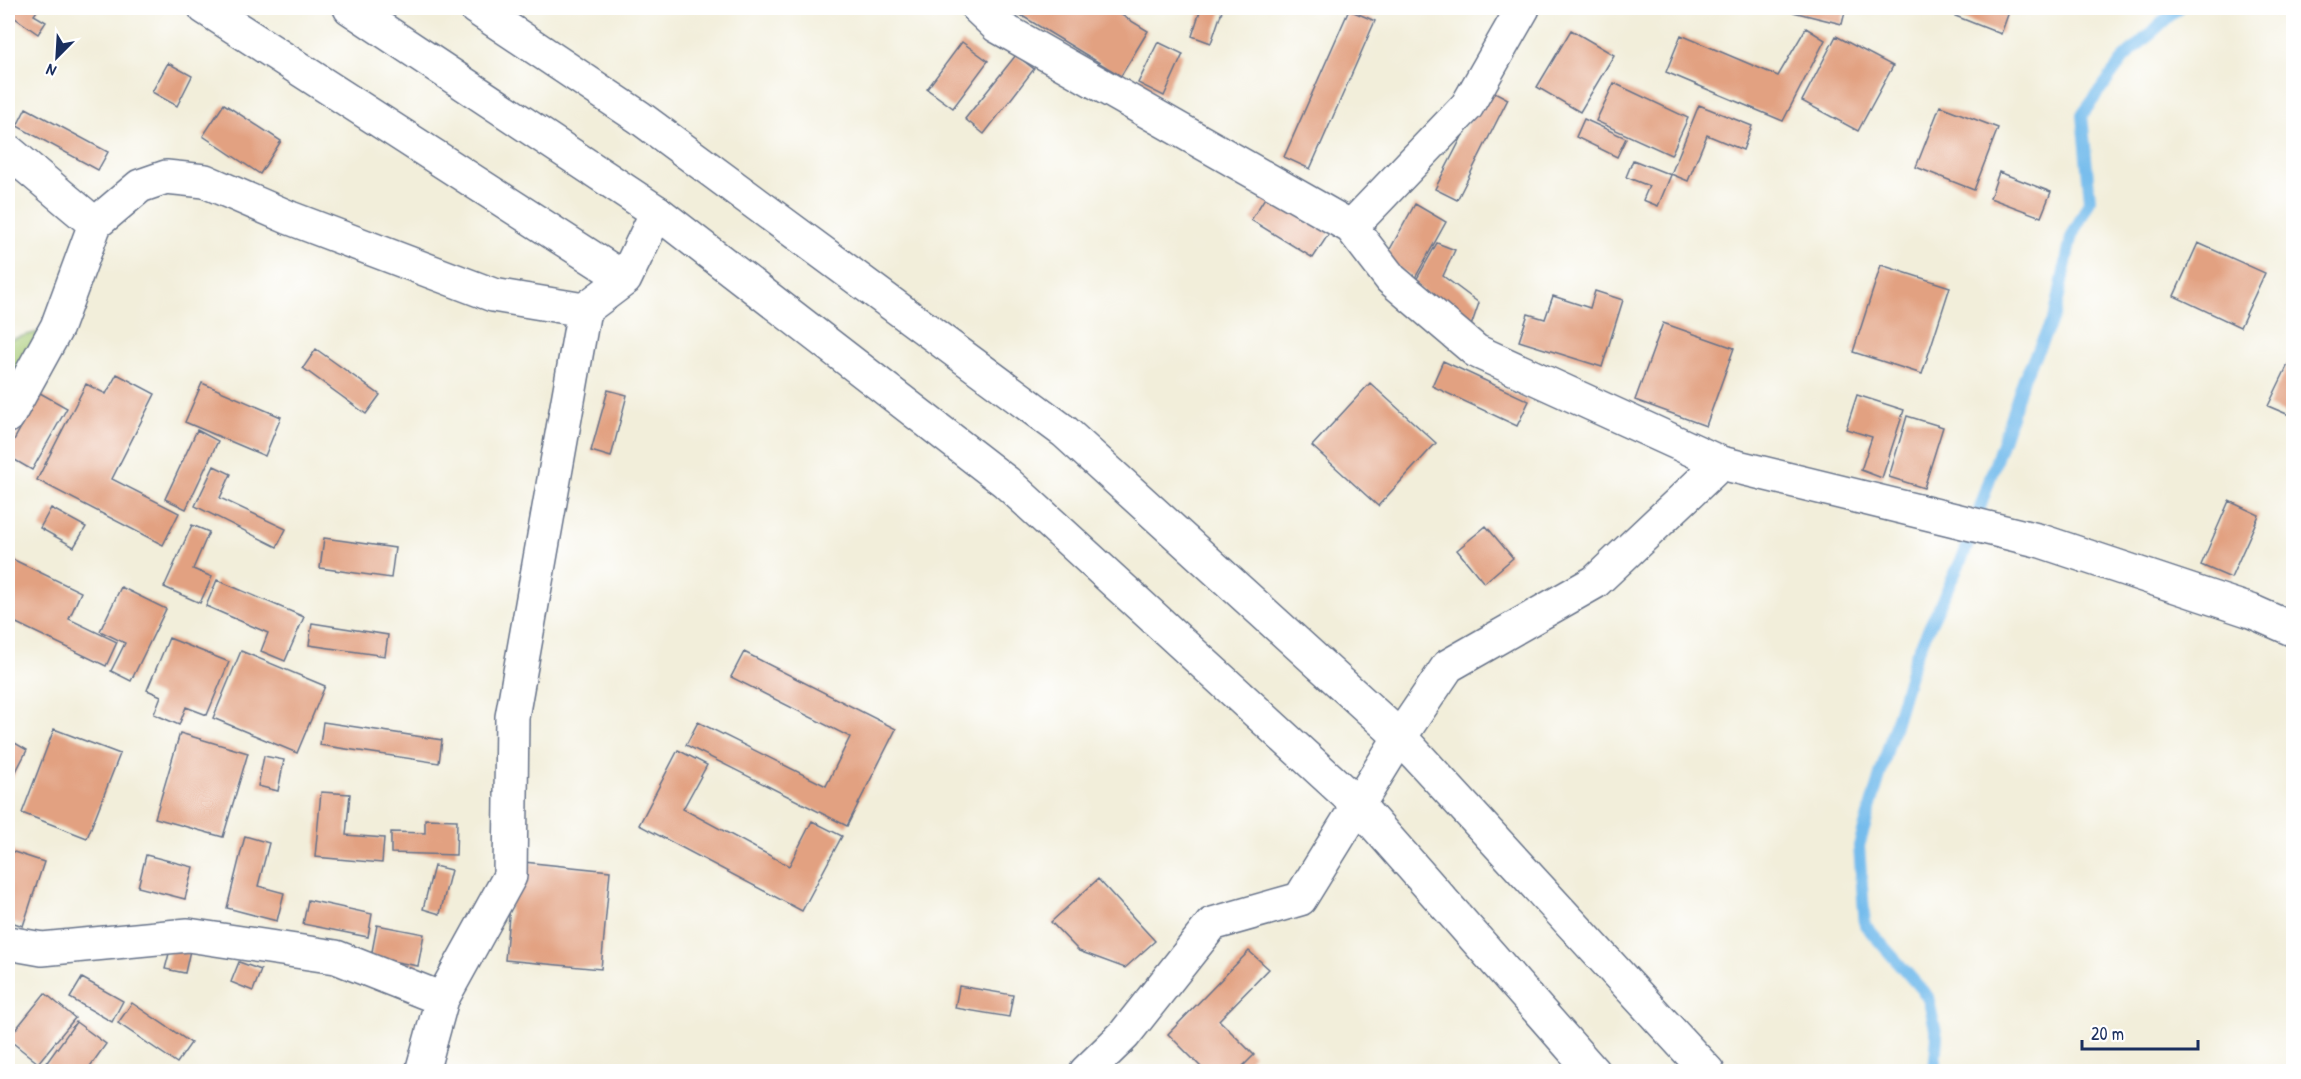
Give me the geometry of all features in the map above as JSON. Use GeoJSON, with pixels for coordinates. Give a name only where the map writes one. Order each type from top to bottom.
{"type":"FeatureCollection","features":[{"type":"Feature","properties":{"kind":"street"},"geometry":{"type":"LineString","coordinates":[[205,8],[625,279]]}},
{"type":"Feature","properties":{"kind":"street"},"geometry":{"type":"LineString","coordinates":[[350,8],[657,212],[1006,482],[1358,806],[1593,1071]]}},
{"type":"Feature","properties":{"kind":"street"},"geometry":{"type":"LineString","coordinates":[[476,8],[639,117],[1065,432],[1400,737],[1708,1071]]}},
{"type":"Feature","properties":{"kind":"street"},"geometry":{"type":"LineString","coordinates":[[978,8],[997,26],[1351,227],[1390,279],[1476,351],[1721,463],[2041,541],[2251,611],[2294,630]]}},
{"type":"Feature","properties":{"kind":"street"},"geometry":{"type":"LineString","coordinates":[[1351,227],[1467,106],[1523,8]]}},
{"type":"Feature","properties":{"kind":"street"},"geometry":{"type":"LineString","coordinates":[[8,151],[95,224]]}},
{"type":"Feature","properties":{"kind":"street"},"geometry":{"type":"LineString","coordinates":[[8,416],[57,327],[95,224],[140,186],[166,177],[205,181],[291,218],[493,295],[584,310]]}},
{"type":"Feature","properties":{"kind":"street"},"geometry":{"type":"LineString","coordinates":[[422,1071],[442,999],[510,876],[512,717],[584,310],[625,279],[657,212]]}},
{"type":"Feature","properties":{"kind":"street"},"geometry":{"type":"LineString","coordinates":[[1086,1071],[1124,1035],[1212,924],[1300,899],[1400,737],[1448,666],[1595,582],[1721,463]]}},
{"type":"Feature","properties":{"kind":"street"},"geometry":{"type":"LineString","coordinates":[[8,943],[42,949],[188,935],[336,957],[442,999]]}},
{"type":"Feature","properties":{"kind":"green space"},"geometry":{"type":"Polygon","coordinates":[[[57,327],[8,416],[8,340],[57,327]]]}},
{"type":"Feature","properties":{"kind":"building"},"geometry":{"type":"Polygon","coordinates":[[[8,8],[39,8],[34,15],[46,22],[38,34],[8,13],[8,8]]]}},
{"type":"Feature","properties":{"kind":"building"},"geometry":{"type":"Polygon","coordinates":[[[1009,8],[1110,8],[1148,31],[1121,76],[1009,8]]]}},
{"type":"Feature","properties":{"kind":"building"},"geometry":{"type":"Polygon","coordinates":[[[1201,8],[1223,8],[1211,43],[1192,36],[1201,8]]]}},
{"type":"Feature","properties":{"kind":"building"},"geometry":{"type":"Polygon","coordinates":[[[1777,8],[1846,8],[1842,24],[1777,8]]]}},
{"type":"Feature","properties":{"kind":"building"},"geometry":{"type":"Polygon","coordinates":[[[1956,8],[2010,9],[2001,34],[1953,15],[1956,8]]]}},
{"type":"Feature","properties":{"kind":"building"},"geometry":{"type":"Polygon","coordinates":[[[1349,10],[1375,21],[1310,169],[1284,157],[1349,10]]]}},
{"type":"Feature","properties":{"kind":"building"},"geometry":{"type":"Polygon","coordinates":[[[1806,28],[1825,40],[1783,121],[1666,72],[1681,35],[1778,76],[1806,28]]]}},
{"type":"Feature","properties":{"kind":"building"},"geometry":{"type":"Polygon","coordinates":[[[1571,30],[1614,55],[1580,112],[1537,87],[1571,30]]]}},
{"type":"Feature","properties":{"kind":"building"},"geometry":{"type":"Polygon","coordinates":[[[1836,36],[1893,66],[1858,131],[1802,101],[1836,36]]]}},
{"type":"Feature","properties":{"kind":"building"},"geometry":{"type":"Polygon","coordinates":[[[962,42],[988,61],[953,108],[927,89],[962,42]]]}},
{"type":"Feature","properties":{"kind":"building"},"geometry":{"type":"Polygon","coordinates":[[[1158,42],[1183,54],[1164,96],[1138,83],[1158,42]]]}},
{"type":"Feature","properties":{"kind":"building"},"geometry":{"type":"Polygon","coordinates":[[[1016,55],[1034,69],[984,134],[965,119],[1016,55]]]}},
{"type":"Feature","properties":{"kind":"building"},"geometry":{"type":"Polygon","coordinates":[[[168,63],[192,76],[177,106],[152,92],[168,63]]]}},
{"type":"Feature","properties":{"kind":"building"},"geometry":{"type":"Polygon","coordinates":[[[1614,83],[1688,118],[1671,155],[1596,121],[1614,83]]]}},
{"type":"Feature","properties":{"kind":"building"},"geometry":{"type":"Polygon","coordinates":[[[1487,88],[1508,99],[1457,200],[1435,189],[1487,88]]]}},
{"type":"Feature","properties":{"kind":"building"},"geometry":{"type":"Polygon","coordinates":[[[224,104],[281,141],[260,174],[203,136],[224,104]]]}},
{"type":"Feature","properties":{"kind":"building"},"geometry":{"type":"Polygon","coordinates":[[[1699,105],[1752,126],[1743,150],[1707,135],[1688,181],[1671,174],[1699,105]]]}},
{"type":"Feature","properties":{"kind":"building"},"geometry":{"type":"Polygon","coordinates":[[[1940,106],[1998,128],[1974,190],[1916,167],[1940,106]]]}},
{"type":"Feature","properties":{"kind":"building"},"geometry":{"type":"Polygon","coordinates":[[[26,108],[108,152],[98,170],[17,126],[26,108]]]}},
{"type":"Feature","properties":{"kind":"building"},"geometry":{"type":"Polygon","coordinates":[[[1584,119],[1626,138],[1617,157],[1576,137],[1584,119]]]}},
{"type":"Feature","properties":{"kind":"building"},"geometry":{"type":"Polygon","coordinates":[[[1633,160],[1671,175],[1658,206],[1643,200],[1649,186],[1626,177],[1633,160]]]}},
{"type":"Feature","properties":{"kind":"building"},"geometry":{"type":"Polygon","coordinates":[[[1999,172],[2051,192],[2041,217],[1990,198],[1999,172]]]}},
{"type":"Feature","properties":{"kind":"building"},"geometry":{"type":"Polygon","coordinates":[[[1268,193],[1330,232],[1313,258],[1251,220],[1268,193]]]}},
{"type":"Feature","properties":{"kind":"building"},"geometry":{"type":"Polygon","coordinates":[[[1415,204],[1446,222],[1415,278],[1384,260],[1415,204]]]}},
{"type":"Feature","properties":{"kind":"building"},"geometry":{"type":"Polygon","coordinates":[[[1437,243],[1455,250],[1443,276],[1479,303],[1470,329],[1414,284],[1437,243]]]}},
{"type":"Feature","properties":{"kind":"building"},"geometry":{"type":"Polygon","coordinates":[[[2198,243],[2265,273],[2240,327],[2174,296],[2198,243]]]}},
{"type":"Feature","properties":{"kind":"building"},"geometry":{"type":"Polygon","coordinates":[[[1881,265],[1950,287],[1922,374],[1853,352],[1881,265]]]}},
{"type":"Feature","properties":{"kind":"building"},"geometry":{"type":"Polygon","coordinates":[[[1595,291],[1623,300],[1602,367],[1519,341],[1528,314],[1545,319],[1553,296],[1590,308],[1595,291]]]}},
{"type":"Feature","properties":{"kind":"building"},"geometry":{"type":"Polygon","coordinates":[[[1663,323],[1734,348],[1706,426],[1635,400],[1663,323]]]}},
{"type":"Feature","properties":{"kind":"building"},"geometry":{"type":"Polygon","coordinates":[[[316,349],[380,395],[366,414],[303,368],[316,349]]]}},
{"type":"Feature","properties":{"kind":"building"},"geometry":{"type":"Polygon","coordinates":[[[2294,352],[2294,417],[2268,406],[2294,352]]]}},
{"type":"Feature","properties":{"kind":"building"},"geometry":{"type":"Polygon","coordinates":[[[1443,361],[1529,401],[1517,426],[1432,386],[1443,361]]]}},
{"type":"Feature","properties":{"kind":"building"},"geometry":{"type":"Polygon","coordinates":[[[117,374],[155,394],[112,479],[179,513],[163,545],[37,480],[86,384],[106,394],[117,374]]]}},
{"type":"Feature","properties":{"kind":"building"},"geometry":{"type":"Polygon","coordinates":[[[202,383],[281,417],[265,456],[185,422],[202,383]]]}},
{"type":"Feature","properties":{"kind":"building"},"geometry":{"type":"Polygon","coordinates":[[[1370,383],[1436,443],[1378,506],[1312,446],[1370,383]]]}},
{"type":"Feature","properties":{"kind":"building"},"geometry":{"type":"Polygon","coordinates":[[[608,390],[627,395],[611,457],[591,451],[608,390]]]}},
{"type":"Feature","properties":{"kind":"building"},"geometry":{"type":"Polygon","coordinates":[[[40,393],[67,408],[32,470],[8,456],[8,451],[40,393]]]}},
{"type":"Feature","properties":{"kind":"building"},"geometry":{"type":"Polygon","coordinates":[[[1857,395],[1904,410],[1882,478],[1861,470],[1872,437],[1846,429],[1857,395]]]}},
{"type":"Feature","properties":{"kind":"building"},"geometry":{"type":"Polygon","coordinates":[[[1907,416],[1943,427],[1924,488],[1889,477],[1907,416]]]}},
{"type":"Feature","properties":{"kind":"building"},"geometry":{"type":"Polygon","coordinates":[[[197,430],[218,441],[186,509],[165,499],[197,430]]]}},
{"type":"Feature","properties":{"kind":"building"},"geometry":{"type":"Polygon","coordinates":[[[214,466],[231,474],[220,498],[286,529],[277,547],[195,506],[214,466]]]}},
{"type":"Feature","properties":{"kind":"building"},"geometry":{"type":"Polygon","coordinates":[[[2229,501],[2259,515],[2231,578],[2201,565],[2229,501]]]}},
{"type":"Feature","properties":{"kind":"building"},"geometry":{"type":"Polygon","coordinates":[[[51,508],[86,527],[74,547],[40,528],[51,508]]]}},
{"type":"Feature","properties":{"kind":"building"},"geometry":{"type":"Polygon","coordinates":[[[192,525],[209,532],[193,569],[212,577],[200,603],[164,587],[192,525]]]}},
{"type":"Feature","properties":{"kind":"building"},"geometry":{"type":"Polygon","coordinates":[[[1486,526],[1513,558],[1484,583],[1457,550],[1486,526]]]}},
{"type":"Feature","properties":{"kind":"building"},"geometry":{"type":"Polygon","coordinates":[[[324,538],[395,548],[391,578],[320,568],[324,538]]]}},
{"type":"Feature","properties":{"kind":"building"},"geometry":{"type":"Polygon","coordinates":[[[8,557],[81,592],[69,619],[117,642],[106,666],[8,619],[8,557]]]}},
{"type":"Feature","properties":{"kind":"building"},"geometry":{"type":"Polygon","coordinates":[[[217,580],[304,617],[285,661],[261,651],[268,633],[206,606],[217,580]]]}},
{"type":"Feature","properties":{"kind":"building"},"geometry":{"type":"Polygon","coordinates":[[[121,587],[166,609],[131,681],[111,671],[125,643],[100,631],[121,587]]]}},
{"type":"Feature","properties":{"kind":"building"},"geometry":{"type":"Polygon","coordinates":[[[312,623],[388,635],[385,656],[309,645],[312,623]]]}},
{"type":"Feature","properties":{"kind":"building"},"geometry":{"type":"Polygon","coordinates":[[[169,638],[229,662],[207,715],[186,707],[179,725],[154,714],[161,696],[147,690],[169,638]]]}},
{"type":"Feature","properties":{"kind":"building"},"geometry":{"type":"Polygon","coordinates":[[[241,651],[325,686],[297,753],[213,718],[241,651]]]}},
{"type":"Feature","properties":{"kind":"building"},"geometry":{"type":"Polygon","coordinates":[[[744,652],[896,729],[847,826],[686,745],[698,722],[826,786],[850,737],[731,677],[744,652]]]}},
{"type":"Feature","properties":{"kind":"building"},"geometry":{"type":"Polygon","coordinates":[[[323,722],[442,740],[439,763],[320,745],[323,722]]]}},
{"type":"Feature","properties":{"kind":"building"},"geometry":{"type":"Polygon","coordinates":[[[54,729],[120,754],[87,838],[22,813],[54,729]]]}},
{"type":"Feature","properties":{"kind":"building"},"geometry":{"type":"Polygon","coordinates":[[[180,733],[248,753],[223,837],[155,818],[180,733]]]}},
{"type":"Feature","properties":{"kind":"building"},"geometry":{"type":"Polygon","coordinates":[[[8,739],[27,750],[8,787],[8,739]]]}},
{"type":"Feature","properties":{"kind":"building"},"geometry":{"type":"Polygon","coordinates":[[[678,750],[707,765],[683,809],[789,866],[812,821],[842,836],[802,911],[639,825],[678,750]]]}},
{"type":"Feature","properties":{"kind":"building"},"geometry":{"type":"Polygon","coordinates":[[[264,756],[284,760],[278,791],[258,786],[264,756]]]}},
{"type":"Feature","properties":{"kind":"building"},"geometry":{"type":"Polygon","coordinates":[[[321,792],[350,794],[346,835],[384,838],[382,863],[315,857],[321,792]]]}},
{"type":"Feature","properties":{"kind":"building"},"geometry":{"type":"Polygon","coordinates":[[[425,819],[457,820],[456,855],[391,853],[391,832],[425,833],[425,819]]]}},
{"type":"Feature","properties":{"kind":"building"},"geometry":{"type":"Polygon","coordinates":[[[245,836],[269,843],[258,886],[284,893],[277,921],[227,908],[245,836]]]}},
{"type":"Feature","properties":{"kind":"building"},"geometry":{"type":"Polygon","coordinates":[[[8,850],[44,862],[23,926],[8,921],[8,850]]]}},
{"type":"Feature","properties":{"kind":"building"},"geometry":{"type":"Polygon","coordinates":[[[146,855],[193,867],[185,899],[138,887],[146,855]]]}},
{"type":"Feature","properties":{"kind":"building"},"geometry":{"type":"Polygon","coordinates":[[[514,861],[610,871],[601,969],[505,960],[514,861]]]}},
{"type":"Feature","properties":{"kind":"building"},"geometry":{"type":"Polygon","coordinates":[[[434,866],[451,870],[440,914],[423,909],[434,866]]]}},
{"type":"Feature","properties":{"kind":"building"},"geometry":{"type":"Polygon","coordinates":[[[1098,879],[1155,941],[1125,968],[1079,951],[1051,922],[1098,879]]]}},
{"type":"Feature","properties":{"kind":"building"},"geometry":{"type":"Polygon","coordinates":[[[308,900],[372,914],[368,937],[303,924],[308,900]]]}},
{"type":"Feature","properties":{"kind":"building"},"geometry":{"type":"Polygon","coordinates":[[[377,925],[424,934],[418,966],[371,957],[377,925]]]}},
{"type":"Feature","properties":{"kind":"building"},"geometry":{"type":"Polygon","coordinates":[[[171,946],[190,950],[185,973],[165,969],[171,946]]]}},
{"type":"Feature","properties":{"kind":"building"},"geometry":{"type":"Polygon","coordinates":[[[1249,951],[1269,969],[1219,1020],[1254,1055],[1237,1072],[1206,1072],[1168,1034],[1249,951]]]}},
{"type":"Feature","properties":{"kind":"building"},"geometry":{"type":"Polygon","coordinates":[[[239,962],[261,970],[253,991],[231,982],[239,962]]]}},
{"type":"Feature","properties":{"kind":"building"},"geometry":{"type":"Polygon","coordinates":[[[82,978],[123,1001],[112,1022],[70,998],[82,978]]]}},
{"type":"Feature","properties":{"kind":"building"},"geometry":{"type":"Polygon","coordinates":[[[959,986],[1013,995],[1009,1017],[955,1008],[959,986]]]}},
{"type":"Feature","properties":{"kind":"building"},"geometry":{"type":"Polygon","coordinates":[[[45,993],[75,1018],[38,1063],[8,1039],[45,993]]]}},
{"type":"Feature","properties":{"kind":"building"},"geometry":{"type":"Polygon","coordinates":[[[132,1003],[191,1043],[177,1063],[118,1023],[132,1003]]]}},
{"type":"Feature","properties":{"kind":"building"},"geometry":{"type":"Polygon","coordinates":[[[76,1022],[106,1044],[86,1072],[40,1072],[76,1022]]]}},
{"type":"Feature","properties":{"kind":"waterway"},"geometry":{"type":"LineString","coordinates":[[1934,1072],[1937,1037],[1928,997],[1865,925],[1859,846],[1915,657],[1965,552],[2024,378],[2055,315],[2071,238],[2090,200],[2082,115],[2124,58],[2178,8]]}}]}
